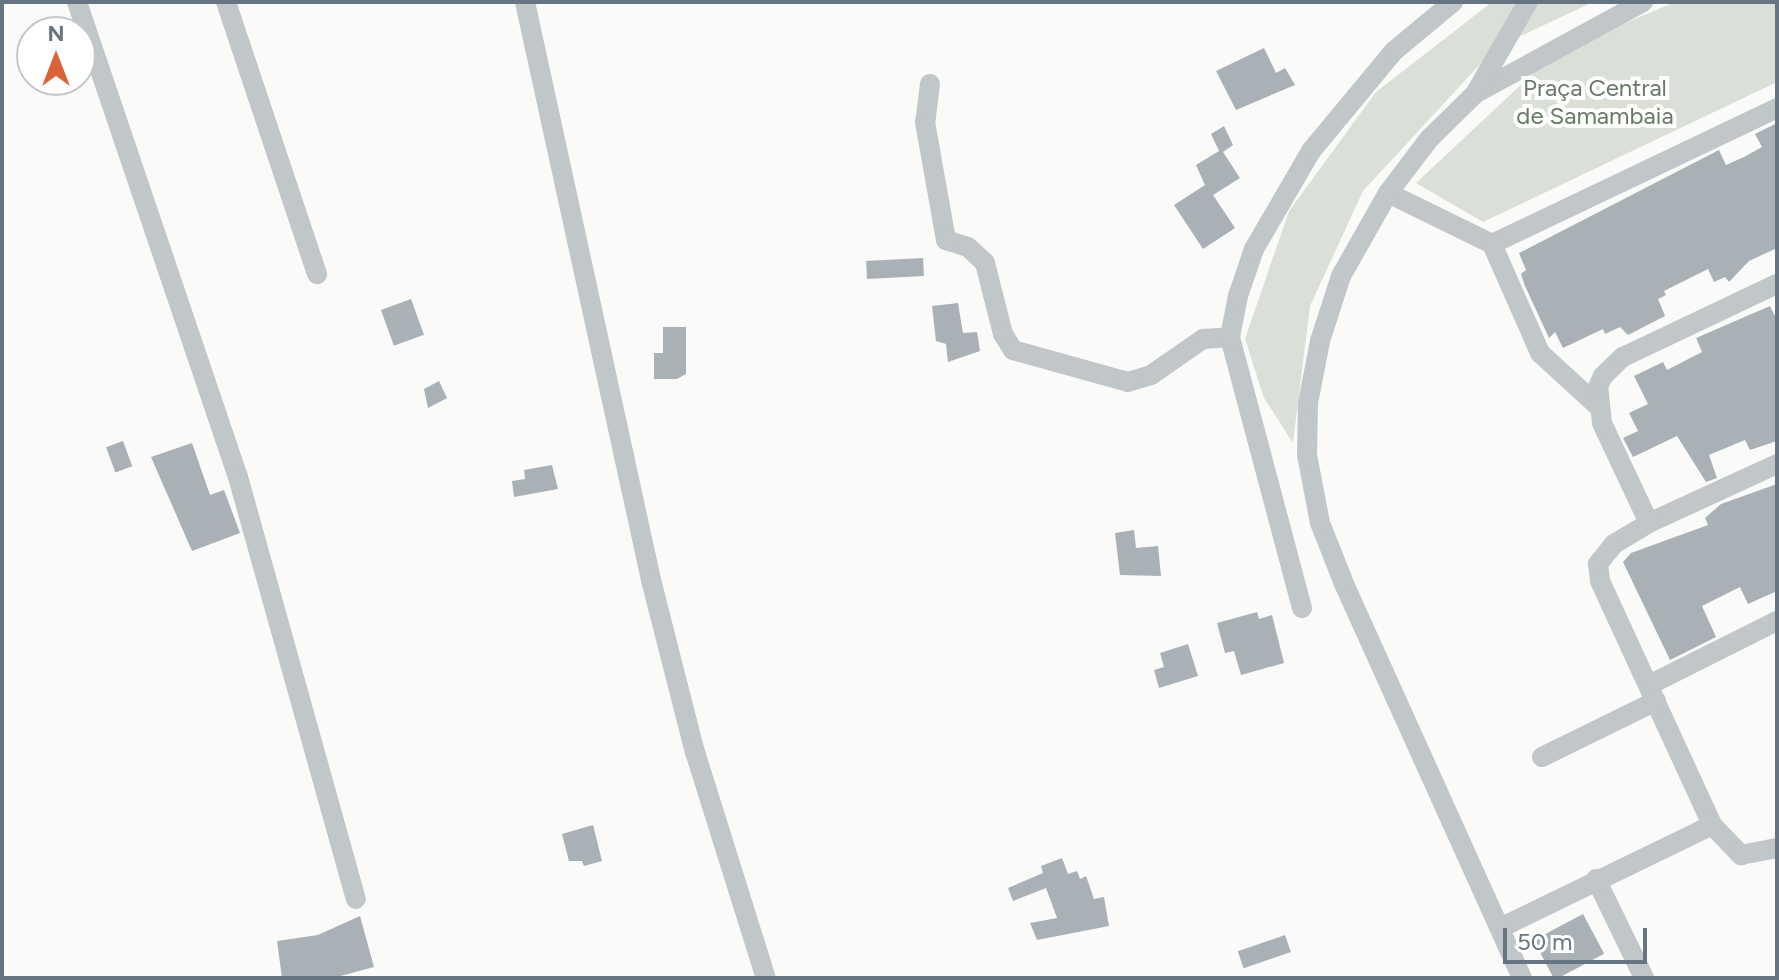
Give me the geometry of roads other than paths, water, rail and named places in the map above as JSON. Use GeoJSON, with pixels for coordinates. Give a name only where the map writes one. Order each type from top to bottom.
{"type":"FeatureCollection","features":[{"type":"Feature","properties":{"kind":"street"},"geometry":{"type":"LineString","coordinates":[[77,2],[238,477],[356,899]]}},
{"type":"Feature","properties":{"kind":"street"},"geometry":{"type":"LineString","coordinates":[[226,2],[317,274]]}},
{"type":"Feature","properties":{"kind":"street"},"geometry":{"type":"LineString","coordinates":[[525,2],[651,580],[695,752],[766,978]]}},
{"type":"Feature","properties":{"kind":"street"},"geometry":{"type":"LineString","coordinates":[[1302,608],[1230,337],[1254,249],[1311,151],[1394,51],[1453,2]]}},
{"type":"Feature","properties":{"kind":"street"},"geometry":{"type":"LineString","coordinates":[[1475,94],[1528,2]]}},
{"type":"Feature","properties":{"kind":"street"},"geometry":{"type":"LineString","coordinates":[[1522,978],[1343,581],[1320,523],[1307,455],[1308,403],[1320,341],[1341,276],[1388,193],[1429,139],[1475,94],[1643,2]]}},
{"type":"Feature","properties":{"kind":"street"},"geometry":{"type":"LineString","coordinates":[[930,84],[925,122],[946,240],[968,247],[985,263],[1003,334],[1013,350],[1128,382],[1151,375],[1203,339],[1230,337]]}},
{"type":"Feature","properties":{"kind":"street"},"geometry":{"type":"LineString","coordinates":[[1492,244],[1777,108]]}},
{"type":"Feature","properties":{"kind":"street"},"geometry":{"type":"LineString","coordinates":[[1388,193],[1492,244],[1540,353],[1598,406],[1649,523]]}},
{"type":"Feature","properties":{"kind":"street"},"geometry":{"type":"LineString","coordinates":[[1598,406],[1603,376],[1623,357],[1777,284]]}},
{"type":"Feature","properties":{"kind":"street"},"geometry":{"type":"LineString","coordinates":[[1777,464],[1649,523],[1614,544],[1598,564],[1600,581],[1712,825],[1741,855],[1777,848]]}},
{"type":"Feature","properties":{"kind":"street"},"geometry":{"type":"LineString","coordinates":[[1542,757],[1777,621]]}},
{"type":"Feature","properties":{"kind":"street"},"geometry":{"type":"LineString","coordinates":[[1500,928],[1712,825]]}},
{"type":"Feature","properties":{"kind":"street"},"geometry":{"type":"LineString","coordinates":[[1596,879],[1644,978]]}},
{"type":"Feature","properties":{"kind":"park label","name":"Praça Central de Samambaia"},"geometry":{"type":"Point","coordinates":[1595,102]}}]}
